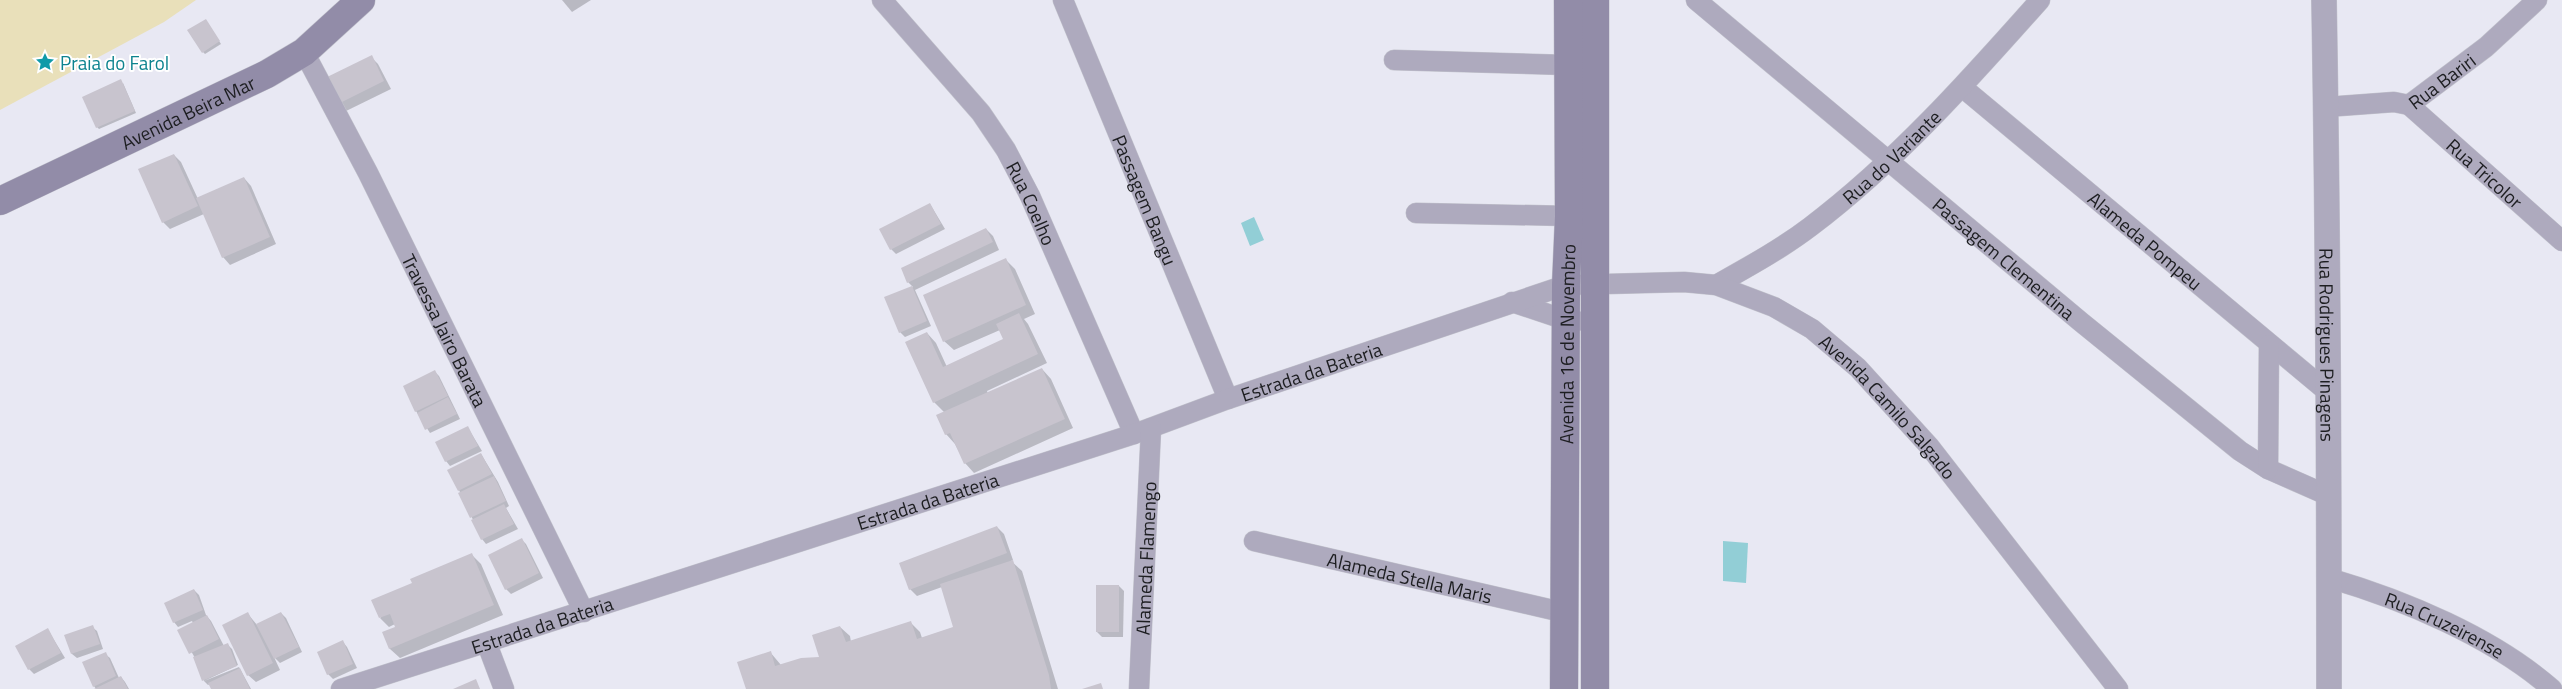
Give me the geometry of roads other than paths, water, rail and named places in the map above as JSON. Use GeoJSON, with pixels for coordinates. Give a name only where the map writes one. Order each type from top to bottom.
{"type":"FeatureCollection","features":[{"type":"Feature","properties":{"kind":"main road","name":"Avenida Beira Mar"},"geometry":{"type":"LineString","coordinates":[[0,201],[266,74],[304,52],[361,0]]}},
{"type":"Feature","properties":{"kind":"main road","name":"Avenida 16 de Novembro"},"geometry":{"type":"LineString","coordinates":[[1564,689],[1566,613],[1566,285],[1569,216],[1568,0]]}},
{"type":"Feature","properties":{"kind":"main road","name":"Avenida 16 de Novembro"},"geometry":{"type":"LineString","coordinates":[[1594,0],[1595,689]]}},
{"type":"Feature","properties":{"kind":"street","name":"Rua Coelho"},"geometry":{"type":"LineString","coordinates":[[882,0],[980,113],[1006,150],[1030,196],[1142,431]]}},
{"type":"Feature","properties":{"kind":"street","name":"Passagem Bangu"},"geometry":{"type":"LineString","coordinates":[[1063,0],[1228,399]]}},
{"type":"Feature","properties":{"kind":"street","name":"Passagem Clementina"},"geometry":{"type":"LineString","coordinates":[[1696,0],[2089,328],[2240,451],[2268,470],[2327,495]]}},
{"type":"Feature","properties":{"kind":"street","name":"Rua do Variante"},"geometry":{"type":"LineString","coordinates":[[1716,285],[1758,261],[1810,227],[1888,160],[1962,87],[2040,0]]}},
{"type":"Feature","properties":{"kind":"street","name":"Rua Rodrigues Pinagens"},"geometry":{"type":"LineString","coordinates":[[2324,0],[2329,393],[2327,495],[2329,578],[2328,689]]}},
{"type":"Feature","properties":{"kind":"street","name":"Rua Bariri"},"geometry":{"type":"LineString","coordinates":[[2326,107],[2394,102],[2409,106],[2486,47],[2537,0]]}},
{"type":"Feature","properties":{"kind":"street","name":"Travessa Jairo Barata"},"geometry":{"type":"LineString","coordinates":[[304,52],[368,172],[584,612]]}},
{"type":"Feature","properties":{"kind":"street"},"geometry":{"type":"LineString","coordinates":[[1394,60],[1567,65]]}},
{"type":"Feature","properties":{"kind":"street","name":"Alameda Pompeu"},"geometry":{"type":"LineString","coordinates":[[1962,87],[2269,345],[2329,393]]}},
{"type":"Feature","properties":{"kind":"street","name":"Rua Tricolor"},"geometry":{"type":"LineString","coordinates":[[2409,106],[2562,241]]}},
{"type":"Feature","properties":{"kind":"street"},"geometry":{"type":"LineString","coordinates":[[1416,213],[1569,216]]}},
{"type":"Feature","properties":{"kind":"street","name":"Avenida Camilo Salgado"},"geometry":{"type":"LineString","coordinates":[[1566,285],[1684,282],[1716,285],[1774,307],[1812,330],[1858,368],[1929,446],[2118,689]]}},
{"type":"Feature","properties":{"kind":"street","name":"Estrada da Bateria"},"geometry":{"type":"LineString","coordinates":[[340,689],[487,644],[1142,431],[1228,399],[1566,285]]}},
{"type":"Feature","properties":{"kind":"street"},"geometry":{"type":"LineString","coordinates":[[1512,302],[1566,320],[1594,322]]}},
{"type":"Feature","properties":{"kind":"street"},"geometry":{"type":"LineString","coordinates":[[2268,470],[2269,345]]}},
{"type":"Feature","properties":{"kind":"street","name":"Alameda Flamengo"},"geometry":{"type":"LineString","coordinates":[[1140,689],[1142,431]]}},
{"type":"Feature","properties":{"kind":"street","name":"Alameda Stella Maris"},"geometry":{"type":"LineString","coordinates":[[1254,541],[1566,613]]}},
{"type":"Feature","properties":{"kind":"street","name":"Rua Cruzeirense"},"geometry":{"type":"LineString","coordinates":[[2329,578],[2372,591],[2443,621],[2488,646],[2540,679],[2552,689]]}},
{"type":"Feature","properties":{"kind":"street"},"geometry":{"type":"LineString","coordinates":[[487,644],[504,689]]}},
{"type":"Feature","properties":{"kind":"water"},"geometry":{"type":"Polygon","coordinates":[[[1254,217],[1264,240],[1250,246],[1241,223],[1254,217]]]}},
{"type":"Feature","properties":{"kind":"water"},"geometry":{"type":"Polygon","coordinates":[[[1723,541],[1748,543],[1746,583],[1723,581],[1723,541]]]}},
{"type":"Feature","properties":{"kind":"place","name":"Praia do Farol"},"geometry":{"type":"Point","coordinates":[45,62]}}]}
